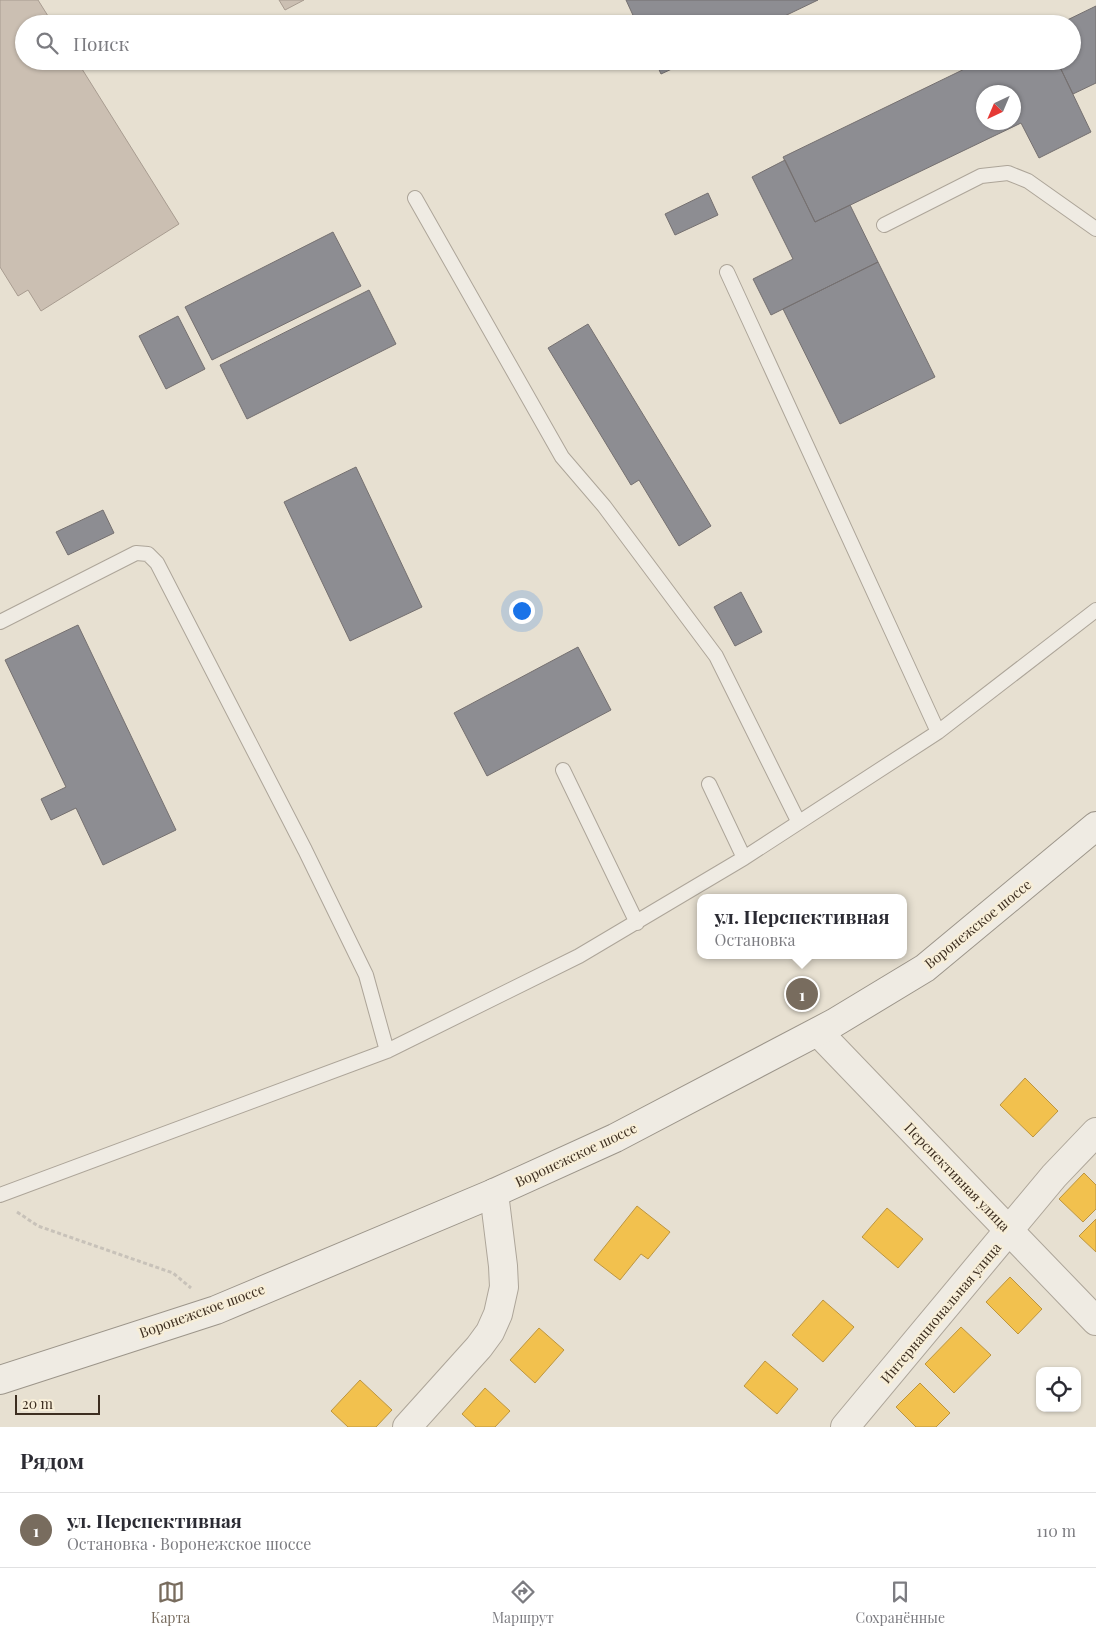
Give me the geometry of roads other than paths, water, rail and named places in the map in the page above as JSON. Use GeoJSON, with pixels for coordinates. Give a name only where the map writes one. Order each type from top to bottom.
{"type":"FeatureCollection","features":[{"type":"Feature","properties":{"kind":"main road","name":"Воронежское шоссе"},"geometry":{"type":"LineString","coordinates":[[0,1380],[216,1310],[494,1192],[615,1138],[818,1032],[925,968],[1096,826]]}},
{"type":"Feature","properties":{"kind":"main road","name":"Перспективная улица"},"geometry":{"type":"LineString","coordinates":[[818,1032],[1096,1321]]}},
{"type":"Feature","properties":{"kind":"main road","name":"Интернациональная улица"},"geometry":{"type":"LineString","coordinates":[[845,1427],[1054,1176],[1096,1132]]}},
{"type":"Feature","properties":{"kind":"main road"},"geometry":{"type":"LineString","coordinates":[[407,1427],[479,1346],[490,1332],[498,1314],[504,1287],[494,1192]]}},
{"type":"Feature","properties":{"kind":"lane"},"geometry":{"type":"LineString","coordinates":[[884,226],[981,176],[1008,173],[1028,181],[1096,229]]}},
{"type":"Feature","properties":{"kind":"lane"},"geometry":{"type":"LineString","coordinates":[[416,198],[562,457],[604,506],[716,656],[798,821]]}},
{"type":"Feature","properties":{"kind":"lane"},"geometry":{"type":"LineString","coordinates":[[727,272],[938,732]]}},
{"type":"Feature","properties":{"kind":"lane"},"geometry":{"type":"LineString","coordinates":[[0,622],[136,552],[148,554],[158,562],[366,974],[387,1051]]}},
{"type":"Feature","properties":{"kind":"lane"},"geometry":{"type":"LineString","coordinates":[[0,1195],[387,1051],[579,956],[744,858],[798,821],[938,732],[1096,610]]}},
{"type":"Feature","properties":{"kind":"lane"},"geometry":{"type":"LineString","coordinates":[[563,770],[637,922]]}},
{"type":"Feature","properties":{"kind":"lane"},"geometry":{"type":"LineString","coordinates":[[709,784],[744,858]]}},
{"type":"Feature","properties":{"kind":"place","name":"ул. Перспективная"},"geometry":{"type":"Point","coordinates":[802,994]}}]}
